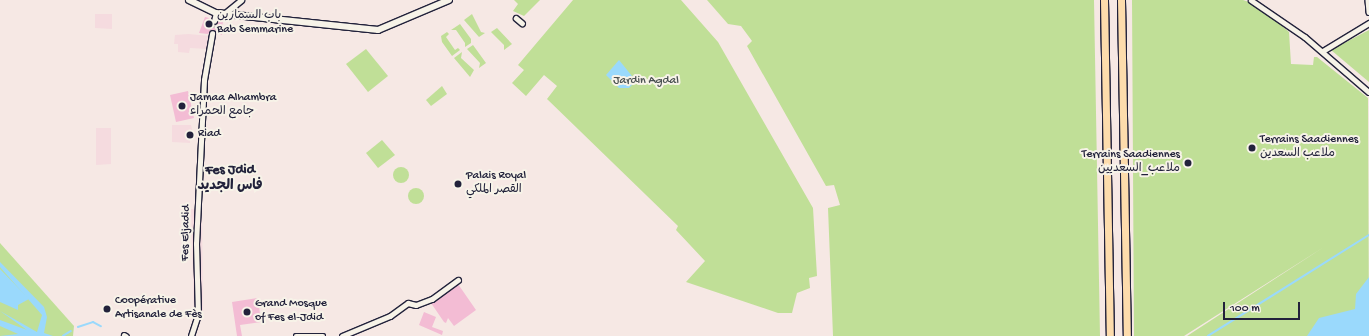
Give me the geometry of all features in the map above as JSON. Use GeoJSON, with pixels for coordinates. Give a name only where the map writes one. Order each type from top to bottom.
{"type":"FeatureCollection","features":[{"type":"Feature","properties":{"kind":"main road"},"geometry":{"type":"LineString","coordinates":[[1104,0],[1110,336]]}},
{"type":"Feature","properties":{"kind":"main road"},"geometry":{"type":"LineString","coordinates":[[1121,0],[1127,336]]}},
{"type":"Feature","properties":{"kind":"street"},"geometry":{"type":"LineString","coordinates":[[189,0],[216,13],[378,30],[449,0]]}},
{"type":"Feature","properties":{"kind":"street"},"geometry":{"type":"LineString","coordinates":[[224,14],[241,0]]}},
{"type":"Feature","properties":{"kind":"street"},"geometry":{"type":"LineString","coordinates":[[1251,0],[1322,51],[1369,92]]}},
{"type":"Feature","properties":{"kind":"street"},"geometry":{"type":"LineString","coordinates":[[1368,0],[1369,12]]}},
{"type":"Feature","properties":{"kind":"street"},"geometry":{"type":"LineString","coordinates":[[214,21],[216,13]]}},
{"type":"Feature","properties":{"kind":"street"},"geometry":{"type":"LineString","coordinates":[[516,18],[522,23]]}},
{"type":"Feature","properties":{"kind":"street"},"geometry":{"type":"LineString","coordinates":[[1322,51],[1369,23]]}},
{"type":"Feature","properties":{"kind":"street","name":"Fes Eljadid"},"geometry":{"type":"LineString","coordinates":[[191,336],[198,315],[196,244],[204,80],[212,34]]}},
{"type":"Feature","properties":{"kind":"street"},"geometry":{"type":"LineString","coordinates":[[342,336],[390,316],[408,303],[416,305],[432,299],[458,280]]}},
{"type":"Feature","properties":{"kind":"street"},"geometry":{"type":"LineString","coordinates":[[296,336],[323,336]]}},
{"type":"Feature","properties":{"kind":"shaded area"},"geometry":{"type":"Polygon","coordinates":[[[95,14],[112,14],[112,29],[95,28],[95,14]]]}},
{"type":"Feature","properties":{"kind":"shaded area"},"geometry":{"type":"Polygon","coordinates":[[[188,34],[211,36],[207,49],[190,48],[189,53],[178,52],[178,44],[174,44],[175,35],[188,34]]]}},
{"type":"Feature","properties":{"kind":"shaded area","name":"Riad"},"geometry":{"type":"Polygon","coordinates":[[[172,125],[191,125],[194,138],[190,138],[190,143],[172,142],[172,125]]]}},
{"type":"Feature","properties":{"kind":"shaded area"},"geometry":{"type":"Polygon","coordinates":[[[96,128],[111,128],[111,164],[96,165],[96,128]]]}},
{"type":"Feature","properties":{"kind":"shaded area"},"geometry":{"type":"Polygon","coordinates":[[[191,209],[202,210],[203,311],[194,312],[191,209]]]}},
{"type":"Feature","properties":{"kind":"green space"},"geometry":{"type":"Polygon","coordinates":[[[514,0],[540,0],[524,16],[513,11],[518,4],[514,0]]]}},
{"type":"Feature","properties":{"kind":"green space","name":"Jardin Agdal"},"geometry":{"type":"Polygon","coordinates":[[[573,0],[681,0],[718,42],[813,208],[817,276],[809,278],[810,288],[797,293],[792,313],[778,313],[686,282],[705,261],[676,230],[678,226],[547,99],[557,86],[544,75],[526,96],[512,83],[524,70],[518,65],[573,0]]]}},
{"type":"Feature","properties":{"kind":"green space"},"geometry":{"type":"Polygon","coordinates":[[[707,0],[1094,0],[1100,336],[833,336],[828,208],[840,205],[834,185],[826,186],[747,46],[752,41],[741,26],[728,24],[707,0]]]}},
{"type":"Feature","properties":{"kind":"green space","name":"Terrains Saadiennes ملاعب السعدين"},"geometry":{"type":"Polygon","coordinates":[[[1132,0],[1243,0],[1258,5],[1289,32],[1291,64],[1313,65],[1314,57],[1317,57],[1368,98],[1369,336],[1187,336],[1324,247],[1184,336],[1134,336],[1132,0]]]}},
{"type":"Feature","properties":{"kind":"green space"},"geometry":{"type":"Polygon","coordinates":[[[472,14],[481,32],[485,33],[479,37],[464,20],[472,14]]]}},
{"type":"Feature","properties":{"kind":"green space"},"geometry":{"type":"Polygon","coordinates":[[[460,24],[471,39],[471,43],[465,47],[465,43],[456,30],[451,30],[460,24]]]}},
{"type":"Feature","properties":{"kind":"green space"},"geometry":{"type":"Polygon","coordinates":[[[497,28],[512,44],[504,50],[504,45],[491,32],[497,28]]]}},
{"type":"Feature","properties":{"kind":"green space"},"geometry":{"type":"Polygon","coordinates":[[[1369,30],[1369,82],[1331,50],[1369,30]]]}},
{"type":"Feature","properties":{"kind":"green space"},"geometry":{"type":"Polygon","coordinates":[[[447,32],[449,34],[446,37],[455,50],[458,48],[460,50],[452,56],[442,42],[441,36],[447,32]]]}},
{"type":"Feature","properties":{"kind":"green space"},"geometry":{"type":"Polygon","coordinates":[[[473,45],[486,63],[479,68],[480,63],[467,49],[473,45]]]}},
{"type":"Feature","properties":{"kind":"green space"},"geometry":{"type":"Polygon","coordinates":[[[366,49],[388,76],[368,92],[346,64],[366,49]]]}},
{"type":"Feature","properties":{"kind":"green space"},"geometry":{"type":"Polygon","coordinates":[[[462,52],[461,58],[474,70],[470,77],[454,58],[462,52]]]}},
{"type":"Feature","properties":{"kind":"green space"},"geometry":{"type":"Polygon","coordinates":[[[442,86],[447,94],[431,106],[426,100],[442,86]]]}},
{"type":"Feature","properties":{"kind":"green space"},"geometry":{"type":"Polygon","coordinates":[[[382,140],[395,155],[378,168],[366,153],[382,140]]]}},
{"type":"Feature","properties":{"kind":"green space"},"geometry":{"type":"Polygon","coordinates":[[[401,167],[408,172],[409,175],[404,182],[401,183],[394,178],[393,175],[398,168],[401,167]]]}},
{"type":"Feature","properties":{"kind":"green space"},"geometry":{"type":"Polygon","coordinates":[[[413,188],[419,188],[424,193],[422,202],[419,204],[413,204],[408,199],[408,193],[413,188]]]}},
{"type":"Feature","properties":{"kind":"green space"},"geometry":{"type":"Polygon","coordinates":[[[0,243],[74,326],[73,336],[0,336],[0,243]]]}},
{"type":"Feature","properties":{"kind":"water"},"geometry":{"type":"Polygon","coordinates":[[[619,60],[636,81],[629,88],[619,88],[606,75],[619,60]]]}},
{"type":"Feature","properties":{"kind":"water"},"geometry":{"type":"Polygon","coordinates":[[[0,262],[44,307],[47,317],[44,333],[53,336],[0,336],[18,334],[0,326],[0,320],[27,330],[0,311],[37,332],[42,315],[0,267],[0,262]]]}},
{"type":"Feature","properties":{"kind":"water"},"geometry":{"type":"Polygon","coordinates":[[[0,269],[29,299],[18,305],[18,310],[0,302],[0,269]]]}},
{"type":"Feature","properties":{"kind":"water"},"geometry":{"type":"Polygon","coordinates":[[[1369,277],[1369,336],[1307,336],[1319,318],[1355,309],[1356,294],[1369,277]]]}},
{"type":"Feature","properties":{"kind":"building"},"geometry":{"type":"Polygon","coordinates":[[[205,17],[209,18],[213,25],[223,19],[222,35],[212,30],[208,34],[199,33],[205,17]]]}},
{"type":"Feature","properties":{"kind":"building","name":"Jamaa Alhambra جامع الحمراء"},"geometry":{"type":"Polygon","coordinates":[[[188,91],[194,118],[176,122],[170,95],[188,91]]]}},
{"type":"Feature","properties":{"kind":"building"},"geometry":{"type":"Polygon","coordinates":[[[458,284],[476,310],[454,326],[448,318],[446,323],[444,322],[431,303],[458,284]]]}},
{"type":"Feature","properties":{"kind":"building","name":"Grand Mosque of Fes el-Jdid"},"geometry":{"type":"Polygon","coordinates":[[[258,298],[261,322],[240,325],[242,336],[237,336],[232,302],[258,298]]]}},
{"type":"Feature","properties":{"kind":"building"},"geometry":{"type":"Polygon","coordinates":[[[424,312],[436,317],[432,327],[443,331],[442,335],[419,325],[424,312]]]}},
{"type":"Feature","properties":{"kind":"waterway"},"geometry":{"type":"LineString","coordinates":[[1208,336],[1369,235]]}},
{"type":"Feature","properties":{"kind":"waterway"},"geometry":{"type":"LineString","coordinates":[[78,327],[93,322],[101,326]]}},
{"type":"Feature","properties":{"kind":"waterway"},"geometry":{"type":"LineString","coordinates":[[63,336],[71,331]]}},
{"type":"Feature","properties":{"kind":"tunnel"},"geometry":{"type":"LineString","coordinates":[[212,34],[214,21]]}},
{"type":"Feature","properties":{"kind":"place","name":"باب السمارين Bab Semmarine"},"geometry":{"type":"Point","coordinates":[209,24]}},
{"type":"Feature","properties":{"kind":"place","name":"Jamaa Alhambra جامع الحمراء"},"geometry":{"type":"Point","coordinates":[182,106]}},
{"type":"Feature","properties":{"kind":"place","name":"Riad"},"geometry":{"type":"Point","coordinates":[190,135]}},
{"type":"Feature","properties":{"kind":"place","name":"Terrains Saadiennes ملاعب السعدين"},"geometry":{"type":"Point","coordinates":[1252,148]}},
{"type":"Feature","properties":{"kind":"place","name":"Terrains Saadiennes ملاعب_السعديين"},"geometry":{"type":"Point","coordinates":[1188,163]}},
{"type":"Feature","properties":{"kind":"place","name":"Palais Royal القصر الملكي"},"geometry":{"type":"Point","coordinates":[458,184]}},
{"type":"Feature","properties":{"kind":"place","name":"Coopérative Artisanale de Fès"},"geometry":{"type":"Point","coordinates":[107,309]}},
{"type":"Feature","properties":{"kind":"place","name":"Grand Mosque of Fes el-Jdid"},"geometry":{"type":"Point","coordinates":[247,312]}},
{"type":"Feature","properties":{"kind":"district","name":"Fes Jdid فاس الجديد"},"geometry":{"type":"Point","coordinates":[230,180]}}]}
